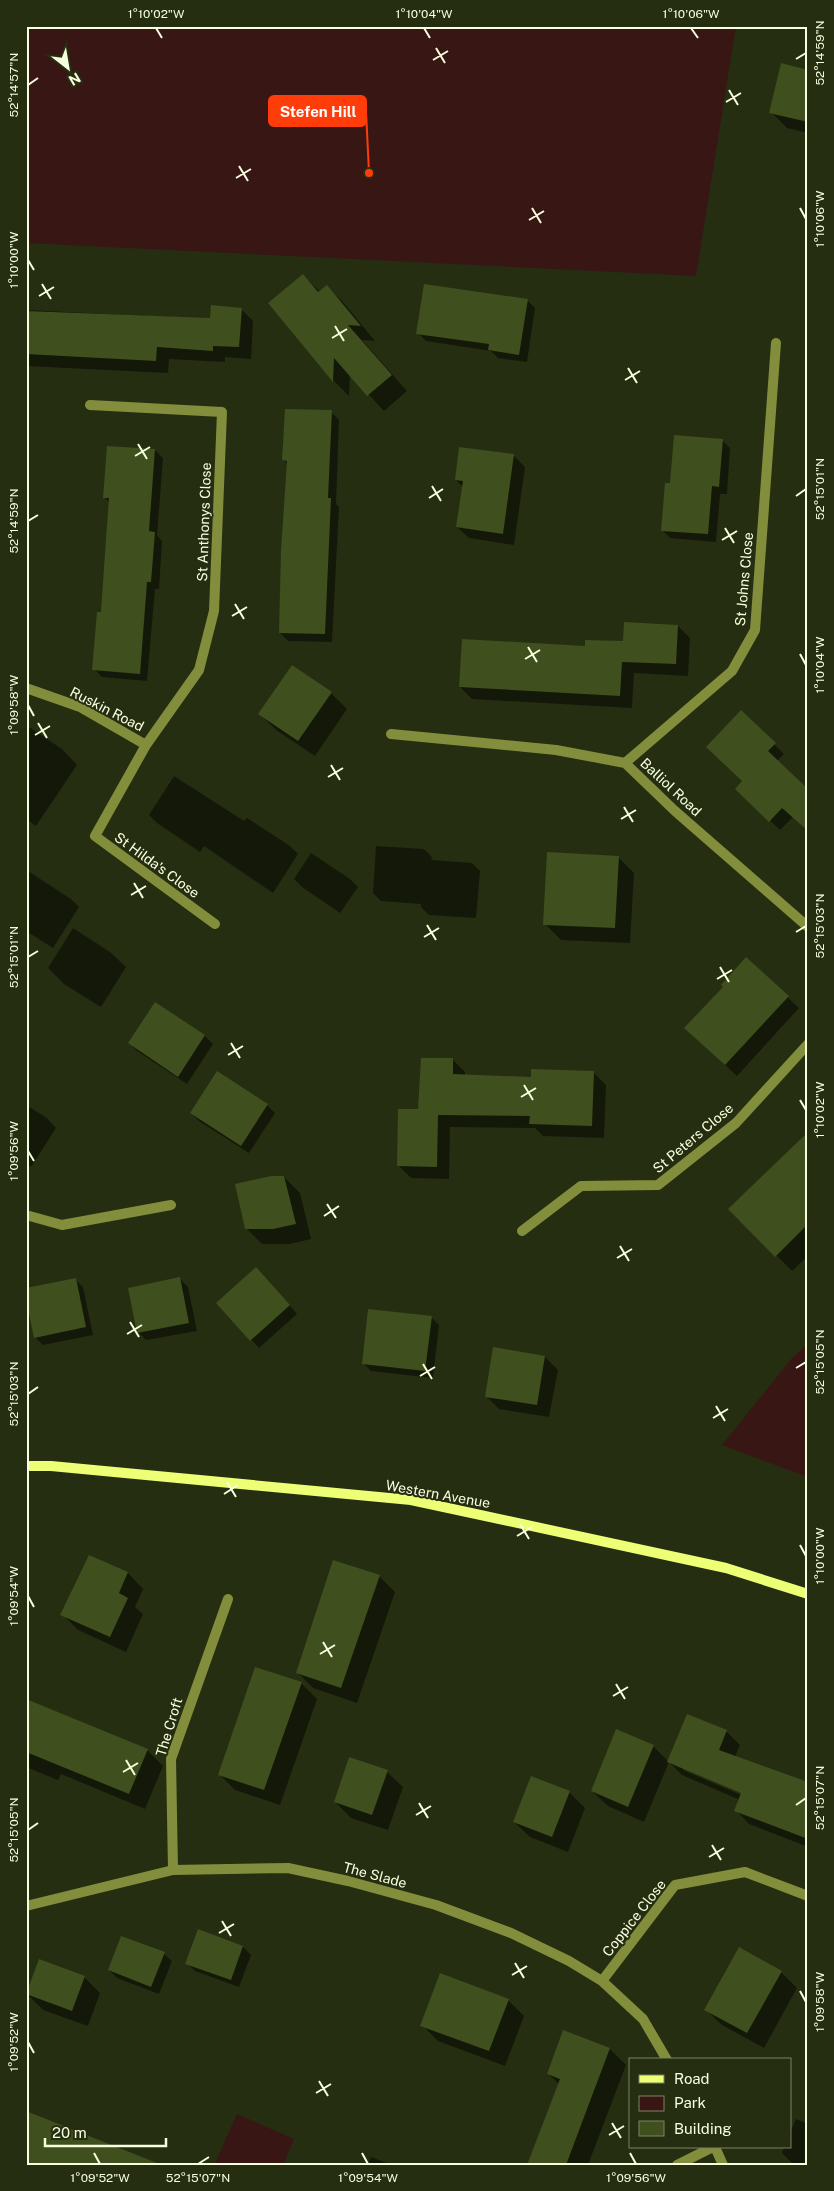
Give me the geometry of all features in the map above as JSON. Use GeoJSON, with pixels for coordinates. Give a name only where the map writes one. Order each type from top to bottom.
{"type":"FeatureCollection","features":[{"type":"Feature","properties":{"kind":"street","name":"St Johns Close"},"geometry":{"type":"LineString","coordinates":[[625,763],[732,671],[755,630],[776,343]]}},
{"type":"Feature","properties":{"kind":"street","name":"St Anthonys Close"},"geometry":{"type":"LineString","coordinates":[[90,405],[222,412],[214,612],[199,670],[146,745]]}},
{"type":"Feature","properties":{"kind":"street","name":"Ruskin Road"},"geometry":{"type":"LineString","coordinates":[[26,688],[80,708],[146,745]]}},
{"type":"Feature","properties":{"kind":"street","name":"Balliol Road"},"geometry":{"type":"LineString","coordinates":[[391,734],[556,750],[625,763],[675,811],[808,927]]}},
{"type":"Feature","properties":{"kind":"street","name":"St Hilda's Close"},"geometry":{"type":"LineString","coordinates":[[146,745],[95,836],[215,924]]}},
{"type":"Feature","properties":{"kind":"street","name":"St Peters Close"},"geometry":{"type":"LineString","coordinates":[[522,1231],[581,1186],[658,1185],[736,1123],[808,1044]]}},
{"type":"Feature","properties":{"kind":"street"},"geometry":{"type":"LineString","coordinates":[[26,1215],[62,1225],[172,1205]]}},
{"type":"Feature","properties":{"kind":"street","name":"Western Avenue"},"geometry":{"type":"LineString","coordinates":[[26,1466],[51,1466],[411,1500],[726,1568],[808,1594]]}},
{"type":"Feature","properties":{"kind":"street","name":"The Croft"},"geometry":{"type":"LineString","coordinates":[[173,1870],[171,1758],[228,1599]]}},
{"type":"Feature","properties":{"kind":"street","name":"The Slade"},"geometry":{"type":"LineString","coordinates":[[26,1906],[173,1870],[288,1868],[348,1881],[436,1906],[512,1933],[569,1961],[602,1981],[643,2020],[666,2058]]}},
{"type":"Feature","properties":{"kind":"street","name":"Coppice Close"},"geometry":{"type":"LineString","coordinates":[[602,1981],[675,1885],[745,1872],[808,1896]]}},
{"type":"Feature","properties":{"kind":"street"},"geometry":{"type":"LineString","coordinates":[[677,2165],[712,2148]]}},
{"type":"Feature","properties":{"kind":"street"},"geometry":{"type":"LineString","coordinates":[[714,2148],[723,2165]]}},
{"type":"Feature","properties":{"kind":"green space"},"geometry":{"type":"Polygon","coordinates":[[[26,26],[736,26],[696,276],[26,243],[26,26]]]}},
{"type":"Feature","properties":{"kind":"green space"},"geometry":{"type":"Polygon","coordinates":[[[808,1344],[808,1477],[722,1445],[792,1358],[808,1344]]]}},
{"type":"Feature","properties":{"kind":"green space"},"geometry":{"type":"Polygon","coordinates":[[[237,2114],[294,2139],[283,2165],[214,2165],[237,2114]]]}},
{"type":"Feature","properties":{"kind":"building"},"geometry":{"type":"Polygon","coordinates":[[[781,63],[808,70],[808,122],[769,113],[781,63]]]}},
{"type":"Feature","properties":{"kind":"building"},"geometry":{"type":"Polygon","coordinates":[[[303,274],[318,292],[327,285],[361,326],[348,325],[392,375],[367,396],[334,358],[333,382],[268,303],[303,274]]]}},
{"type":"Feature","properties":{"kind":"building"},"geometry":{"type":"Polygon","coordinates":[[[424,284],[528,299],[519,355],[488,350],[489,344],[416,334],[424,284]]]}},
{"type":"Feature","properties":{"kind":"building"},"geometry":{"type":"Polygon","coordinates":[[[211,305],[242,308],[239,347],[213,346],[213,351],[157,347],[156,361],[26,354],[26,311],[210,318],[211,305]]]}},
{"type":"Feature","properties":{"kind":"building"},"geometry":{"type":"Polygon","coordinates":[[[285,409],[332,410],[328,498],[331,498],[325,634],[279,633],[281,551],[287,461],[282,460],[285,409]]]}},
{"type":"Feature","properties":{"kind":"building"},"geometry":{"type":"Polygon","coordinates":[[[674,435],[723,439],[719,487],[712,486],[708,534],[661,531],[665,483],[670,483],[674,435]]]}},
{"type":"Feature","properties":{"kind":"building"},"geometry":{"type":"Polygon","coordinates":[[[107,446],[155,449],[149,531],[155,532],[151,582],[147,582],[140,674],[92,670],[97,612],[101,612],[109,498],[103,498],[107,446]]]}},
{"type":"Feature","properties":{"kind":"building"},"geometry":{"type":"Polygon","coordinates":[[[459,447],[514,454],[503,534],[456,527],[463,481],[455,480],[459,447]]]}},
{"type":"Feature","properties":{"kind":"building"},"geometry":{"type":"Polygon","coordinates":[[[624,622],[678,625],[676,664],[622,662],[620,696],[459,687],[462,639],[585,646],[585,640],[623,641],[624,622]]]}},
{"type":"Feature","properties":{"kind":"building"},"geometry":{"type":"Polygon","coordinates":[[[292,665],[332,692],[298,741],[258,714],[292,665]]]}},
{"type":"Feature","properties":{"kind":"building"},"geometry":{"type":"Polygon","coordinates":[[[741,710],[776,743],[768,751],[808,789],[808,831],[782,808],[769,822],[735,789],[742,781],[706,747],[741,710]]]}},
{"type":"Feature","properties":{"kind":"building"},"geometry":{"type":"Polygon","coordinates":[[[547,852],[619,856],[615,928],[543,925],[547,852]]]}},
{"type":"Feature","properties":{"kind":"building"},"geometry":{"type":"Polygon","coordinates":[[[746,957],[789,996],[725,1065],[684,1028],[723,987],[721,985],[746,957]]]}},
{"type":"Feature","properties":{"kind":"building"},"geometry":{"type":"Polygon","coordinates":[[[155,1002],[205,1035],[178,1077],[128,1043],[155,1002]]]}},
{"type":"Feature","properties":{"kind":"building"},"geometry":{"type":"Polygon","coordinates":[[[421,1058],[453,1058],[453,1074],[531,1077],[531,1069],[594,1071],[592,1126],[529,1124],[530,1116],[438,1115],[437,1167],[397,1166],[398,1109],[418,1109],[421,1058]]]}},
{"type":"Feature","properties":{"kind":"building"},"geometry":{"type":"Polygon","coordinates":[[[217,1071],[268,1104],[241,1146],[190,1113],[217,1071]]]}},
{"type":"Feature","properties":{"kind":"building"},"geometry":{"type":"Polygon","coordinates":[[[808,1132],[808,1224],[775,1257],[728,1209],[808,1132]]]}},
{"type":"Feature","properties":{"kind":"building"},"geometry":{"type":"Polygon","coordinates":[[[271,1176],[284,1176],[296,1224],[273,1229],[245,1229],[235,1184],[271,1176]]]}},
{"type":"Feature","properties":{"kind":"building"},"geometry":{"type":"Polygon","coordinates":[[[256,1267],[290,1305],[250,1341],[216,1303],[256,1267]]]}},
{"type":"Feature","properties":{"kind":"building"},"geometry":{"type":"Polygon","coordinates":[[[180,1277],[189,1323],[137,1333],[128,1288],[180,1277]]]}},
{"type":"Feature","properties":{"kind":"building"},"geometry":{"type":"Polygon","coordinates":[[[76,1278],[86,1327],[34,1338],[26,1299],[26,1288],[76,1278]]]}},
{"type":"Feature","properties":{"kind":"building"},"geometry":{"type":"Polygon","coordinates":[[[368,1309],[432,1316],[425,1371],[362,1364],[368,1309]]]}},
{"type":"Feature","properties":{"kind":"building"},"geometry":{"type":"Polygon","coordinates":[[[493,1347],[545,1356],[537,1405],[485,1397],[493,1347]]]}},
{"type":"Feature","properties":{"kind":"building"},"geometry":{"type":"Polygon","coordinates":[[[89,1555],[128,1572],[119,1593],[128,1598],[110,1637],[60,1615],[89,1555]]]}},
{"type":"Feature","properties":{"kind":"building"},"geometry":{"type":"Polygon","coordinates":[[[333,1560],[380,1575],[341,1688],[296,1673],[333,1560]]]}},
{"type":"Feature","properties":{"kind":"building"},"geometry":{"type":"Polygon","coordinates":[[[255,1667],[302,1682],[264,1790],[218,1775],[255,1667]]]}},
{"type":"Feature","properties":{"kind":"building"},"geometry":{"type":"Polygon","coordinates":[[[26,1699],[148,1749],[129,1794],[26,1752],[26,1699]]]}},
{"type":"Feature","properties":{"kind":"building"},"geometry":{"type":"Polygon","coordinates":[[[687,1714],[727,1730],[719,1750],[808,1782],[808,1839],[734,1811],[741,1793],[667,1762],[687,1714]]]}},
{"type":"Feature","properties":{"kind":"building"},"geometry":{"type":"Polygon","coordinates":[[[616,1729],[654,1745],[628,1807],[591,1791],[616,1729]]]}},
{"type":"Feature","properties":{"kind":"building"},"geometry":{"type":"Polygon","coordinates":[[[349,1757],[388,1770],[372,1815],[334,1802],[349,1757]]]}},
{"type":"Feature","properties":{"kind":"building"},"geometry":{"type":"Polygon","coordinates":[[[531,1776],[570,1791],[552,1837],[513,1822],[531,1776]]]}},
{"type":"Feature","properties":{"kind":"building"},"geometry":{"type":"Polygon","coordinates":[[[198,1929],[243,1946],[231,1980],[185,1964],[198,1929]]]}},
{"type":"Feature","properties":{"kind":"building"},"geometry":{"type":"Polygon","coordinates":[[[121,1936],[165,1952],[151,1987],[108,1970],[121,1936]]]}},
{"type":"Feature","properties":{"kind":"building"},"geometry":{"type":"Polygon","coordinates":[[[739,1947],[782,1971],[747,2033],[704,2010],[739,1947]]]}},
{"type":"Feature","properties":{"kind":"building"},"geometry":{"type":"Polygon","coordinates":[[[39,1959],[85,1976],[72,2011],[26,1994],[39,1959]]]}},
{"type":"Feature","properties":{"kind":"building"},"geometry":{"type":"Polygon","coordinates":[[[440,1973],[509,1999],[489,2051],[420,2026],[440,1973]]]}},
{"type":"Feature","properties":{"kind":"building"},"geometry":{"type":"Polygon","coordinates":[[[563,2030],[610,2048],[566,2165],[527,2165],[560,2079],[547,2074],[563,2030]]]}},
{"type":"Feature","properties":{"kind":"building"},"geometry":{"type":"Polygon","coordinates":[[[26,2111],[157,2163],[157,2165],[26,2165],[26,2111]]]}},
{"type":"Feature","properties":{"kind":"place","name":"Stefen Hill"},"geometry":{"type":"Point","coordinates":[369,173]}}]}
